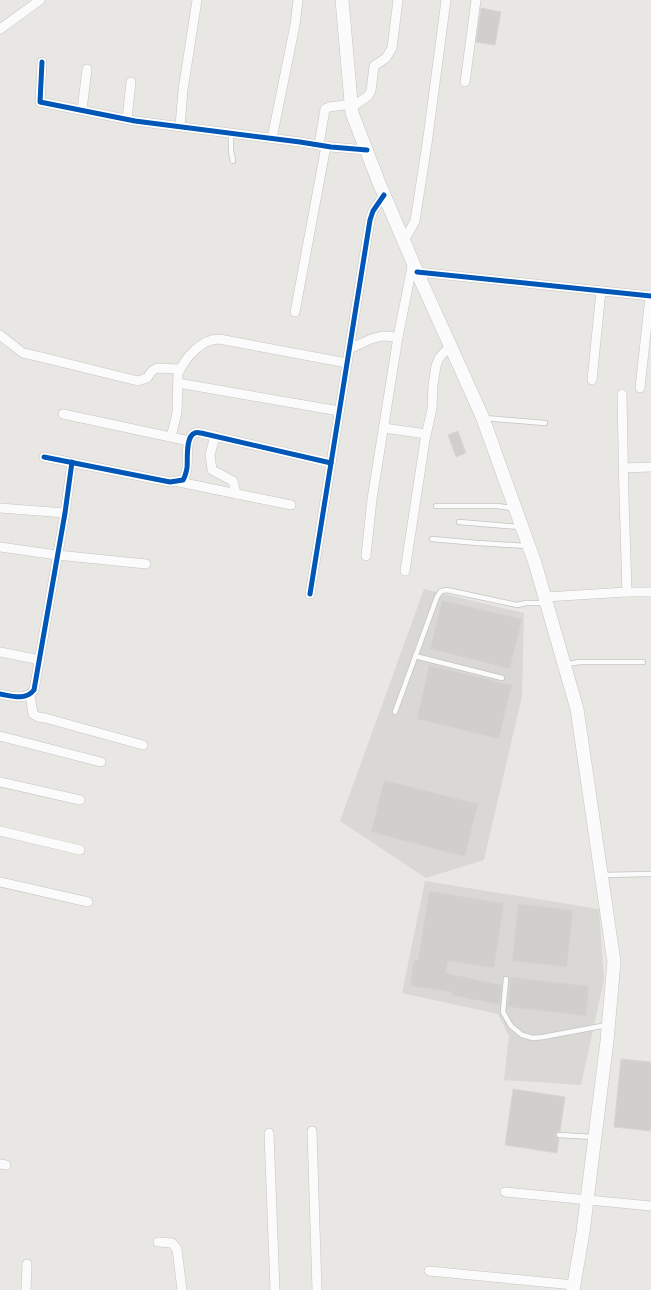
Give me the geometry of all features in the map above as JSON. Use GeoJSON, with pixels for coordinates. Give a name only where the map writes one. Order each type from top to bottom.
{"type":"FeatureCollection","features":[{"type":"Feature","properties":{"kind":"main road"},"geometry":{"type":"LineString","coordinates":[[342,0],[352,113],[384,195],[482,418],[529,546],[577,709],[614,962],[595,1138],[583,1232],[573,1288]]}},
{"type":"Feature","properties":{"kind":"street"},"geometry":{"type":"LineString","coordinates":[[0,29],[40,0]]}},
{"type":"Feature","properties":{"kind":"street"},"geometry":{"type":"LineString","coordinates":[[180,126],[184,82],[197,0]]}},
{"type":"Feature","properties":{"kind":"street"},"geometry":{"type":"LineString","coordinates":[[272,138],[292,39],[298,0]]}},
{"type":"Feature","properties":{"kind":"street"},"geometry":{"type":"LineString","coordinates":[[295,312],[322,146],[325,109],[329,107],[352,106],[368,96],[371,91],[374,66],[386,58],[392,48],[398,0]]}},
{"type":"Feature","properties":{"kind":"street"},"geometry":{"type":"LineString","coordinates":[[404,241],[415,221],[446,0]]}},
{"type":"Feature","properties":{"kind":"street"},"geometry":{"type":"LineString","coordinates":[[466,82],[476,0]]}},
{"type":"Feature","properties":{"kind":"street"},"geometry":{"type":"LineString","coordinates":[[42,62],[40,102],[135,121],[272,138],[322,146],[367,150]]}},
{"type":"Feature","properties":{"kind":"street"},"geometry":{"type":"LineString","coordinates":[[82,110],[87,69]]}},
{"type":"Feature","properties":{"kind":"street"},"geometry":{"type":"LineString","coordinates":[[127,119],[131,82]]}},
{"type":"Feature","properties":{"kind":"street"},"geometry":{"type":"LineString","coordinates":[[310,594],[370,220],[373,211],[384,195]]}},
{"type":"Feature","properties":{"kind":"street"},"geometry":{"type":"LineString","coordinates":[[366,556],[369,516],[398,337],[415,267],[650,296],[640,388]]}},
{"type":"Feature","properties":{"kind":"street"},"geometry":{"type":"LineString","coordinates":[[592,380],[601,291]]}},
{"type":"Feature","properties":{"kind":"street"},"geometry":{"type":"LineString","coordinates":[[0,335],[23,354],[138,381],[147,378],[152,371],[157,368],[180,369]]}},
{"type":"Feature","properties":{"kind":"street"},"geometry":{"type":"LineString","coordinates":[[349,349],[370,339],[382,336],[398,337]]}},
{"type":"Feature","properties":{"kind":"street"},"geometry":{"type":"LineString","coordinates":[[170,437],[178,413],[178,374],[180,369],[192,354],[203,344],[214,339],[347,363]]}},
{"type":"Feature","properties":{"kind":"street"},"geometry":{"type":"LineString","coordinates":[[405,571],[426,434],[432,409],[436,366],[439,358],[450,346]]}},
{"type":"Feature","properties":{"kind":"street"},"geometry":{"type":"LineString","coordinates":[[178,383],[339,411]]}},
{"type":"Feature","properties":{"kind":"street"},"geometry":{"type":"LineString","coordinates":[[622,394],[627,592]]}},
{"type":"Feature","properties":{"kind":"street"},"geometry":{"type":"LineString","coordinates":[[63,414],[189,441]]}},
{"type":"Feature","properties":{"kind":"street"},"geometry":{"type":"LineString","coordinates":[[384,428],[426,434]]}},
{"type":"Feature","properties":{"kind":"street"},"geometry":{"type":"LineString","coordinates":[[179,482],[183,480],[187,467],[187,451],[189,441],[191,435],[195,433],[331,463]]}},
{"type":"Feature","properties":{"kind":"street"},"geometry":{"type":"LineString","coordinates":[[214,436],[210,455],[212,470],[233,481],[236,494]]}},
{"type":"Feature","properties":{"kind":"street"},"geometry":{"type":"LineString","coordinates":[[44,457],[170,482],[179,482],[291,505]]}},
{"type":"Feature","properties":{"kind":"street"},"geometry":{"type":"LineString","coordinates":[[0,694],[25,697],[30,695],[34,690],[65,512],[72,462]]}},
{"type":"Feature","properties":{"kind":"street"},"geometry":{"type":"LineString","coordinates":[[623,468],[651,467]]}},
{"type":"Feature","properties":{"kind":"street"},"geometry":{"type":"LineString","coordinates":[[0,508],[65,512]]}},
{"type":"Feature","properties":{"kind":"street"},"geometry":{"type":"LineString","coordinates":[[0,547],[57,555],[146,564]]}},
{"type":"Feature","properties":{"kind":"street"},"geometry":{"type":"LineString","coordinates":[[546,600],[627,592],[651,592]]}},
{"type":"Feature","properties":{"kind":"street"},"geometry":{"type":"LineString","coordinates":[[0,652],[40,660]]}},
{"type":"Feature","properties":{"kind":"street"},"geometry":{"type":"LineString","coordinates":[[30,695],[33,714],[38,717],[143,745]]}},
{"type":"Feature","properties":{"kind":"street"},"geometry":{"type":"LineString","coordinates":[[0,736],[101,762]]}},
{"type":"Feature","properties":{"kind":"street"},"geometry":{"type":"LineString","coordinates":[[0,782],[80,800]]}},
{"type":"Feature","properties":{"kind":"street"},"geometry":{"type":"LineString","coordinates":[[0,832],[80,850]]}},
{"type":"Feature","properties":{"kind":"street"},"geometry":{"type":"LineString","coordinates":[[0,882],[88,902]]}},
{"type":"Feature","properties":{"kind":"street"},"geometry":{"type":"LineString","coordinates":[[312,1131],[317,1290]]}},
{"type":"Feature","properties":{"kind":"street"},"geometry":{"type":"LineString","coordinates":[[269,1133],[275,1290]]}},
{"type":"Feature","properties":{"kind":"street"},"geometry":{"type":"LineString","coordinates":[[505,1192],[651,1206]]}},
{"type":"Feature","properties":{"kind":"street"},"geometry":{"type":"LineString","coordinates":[[158,1242],[172,1243],[177,1249],[182,1290]]}},
{"type":"Feature","properties":{"kind":"street"},"geometry":{"type":"LineString","coordinates":[[26,1290],[27,1264]]}},
{"type":"Feature","properties":{"kind":"street"},"geometry":{"type":"LineString","coordinates":[[429,1271],[573,1288]]}},
{"type":"Feature","properties":{"kind":"lane"},"geometry":{"type":"LineString","coordinates":[[231,133],[231,151],[233,161]]}},
{"type":"Feature","properties":{"kind":"lane"},"geometry":{"type":"LineString","coordinates":[[482,418],[545,423]]}},
{"type":"Feature","properties":{"kind":"lane"},"geometry":{"type":"LineString","coordinates":[[436,506],[497,506],[515,508]]}},
{"type":"Feature","properties":{"kind":"lane"},"geometry":{"type":"LineString","coordinates":[[459,522],[522,527]]}},
{"type":"Feature","properties":{"kind":"lane"},"geometry":{"type":"LineString","coordinates":[[432,539],[529,546]]}},
{"type":"Feature","properties":{"kind":"lane"},"geometry":{"type":"LineString","coordinates":[[395,712],[437,596],[441,591],[447,590],[518,605],[546,600]]}},
{"type":"Feature","properties":{"kind":"lane"},"geometry":{"type":"LineString","coordinates":[[415,656],[502,678]]}},
{"type":"Feature","properties":{"kind":"lane"},"geometry":{"type":"LineString","coordinates":[[564,664],[580,662],[643,662]]}},
{"type":"Feature","properties":{"kind":"lane"},"geometry":{"type":"LineString","coordinates":[[601,875],[651,874]]}},
{"type":"Feature","properties":{"kind":"lane"},"geometry":{"type":"LineString","coordinates":[[506,979],[503,1012],[511,1026],[522,1035],[533,1038],[543,1037],[608,1024]]}},
{"type":"Feature","properties":{"kind":"lane"},"geometry":{"type":"LineString","coordinates":[[559,1135],[595,1138]]}},
{"type":"Feature","properties":{"kind":"shaded area"},"geometry":{"type":"Polygon","coordinates":[[[424,589],[524,613],[522,696],[484,860],[426,878],[340,821],[424,589]]]}},
{"type":"Feature","properties":{"kind":"shaded area"},"geometry":{"type":"Polygon","coordinates":[[[425,881],[599,909],[604,980],[581,1085],[504,1080],[509,1036],[498,1014],[402,993],[425,881]]]}},
{"type":"Feature","properties":{"kind":"building"},"geometry":{"type":"Polygon","coordinates":[[[481,8],[501,12],[495,45],[476,42],[481,8]]]}},
{"type":"Feature","properties":{"kind":"building"},"geometry":{"type":"Polygon","coordinates":[[[458,431],[466,453],[456,457],[448,435],[458,431]]]}},
{"type":"Feature","properties":{"kind":"building"},"geometry":{"type":"Polygon","coordinates":[[[442,600],[522,619],[510,669],[430,649],[442,600]]]}},
{"type":"Feature","properties":{"kind":"building"},"geometry":{"type":"Polygon","coordinates":[[[429,665],[512,685],[499,739],[417,719],[429,665]]]}},
{"type":"Feature","properties":{"kind":"building"},"geometry":{"type":"Polygon","coordinates":[[[384,780],[478,804],[465,857],[371,832],[384,780]]]}},
{"type":"Feature","properties":{"kind":"building"},"geometry":{"type":"Polygon","coordinates":[[[429,891],[504,903],[494,968],[448,961],[446,973],[502,985],[500,1005],[451,995],[452,992],[410,986],[414,959],[418,960],[429,891]]]}},
{"type":"Feature","properties":{"kind":"building"},"geometry":{"type":"Polygon","coordinates":[[[518,904],[573,910],[567,967],[512,961],[518,904]]]}},
{"type":"Feature","properties":{"kind":"building"},"geometry":{"type":"Polygon","coordinates":[[[511,977],[589,986],[586,1016],[507,1007],[511,977]]]}},
{"type":"Feature","properties":{"kind":"building"},"geometry":{"type":"Polygon","coordinates":[[[621,1059],[651,1062],[651,1131],[614,1127],[621,1059]]]}},
{"type":"Feature","properties":{"kind":"building"},"geometry":{"type":"Polygon","coordinates":[[[513,1089],[565,1097],[560,1131],[555,1134],[559,1139],[557,1153],[505,1145],[513,1089]]]}},
{"type":"Feature","properties":{"kind":"cycle path"},"geometry":{"type":"LineString","coordinates":[[42,62],[40,102],[135,121],[331,147],[367,150]]}},
{"type":"Feature","properties":{"kind":"cycle path"},"geometry":{"type":"LineString","coordinates":[[310,594],[370,220],[373,211],[384,195]]}},
{"type":"Feature","properties":{"kind":"cycle path"},"geometry":{"type":"LineString","coordinates":[[417,272],[651,296]]}},
{"type":"Feature","properties":{"kind":"cycle path"},"geometry":{"type":"LineString","coordinates":[[44,457],[170,482],[183,480],[187,468],[188,443],[192,435],[195,433],[201,433],[331,463]]}},
{"type":"Feature","properties":{"kind":"cycle path"},"geometry":{"type":"LineString","coordinates":[[0,694],[22,697],[27,696],[34,690],[65,513],[72,462]]}}]}
